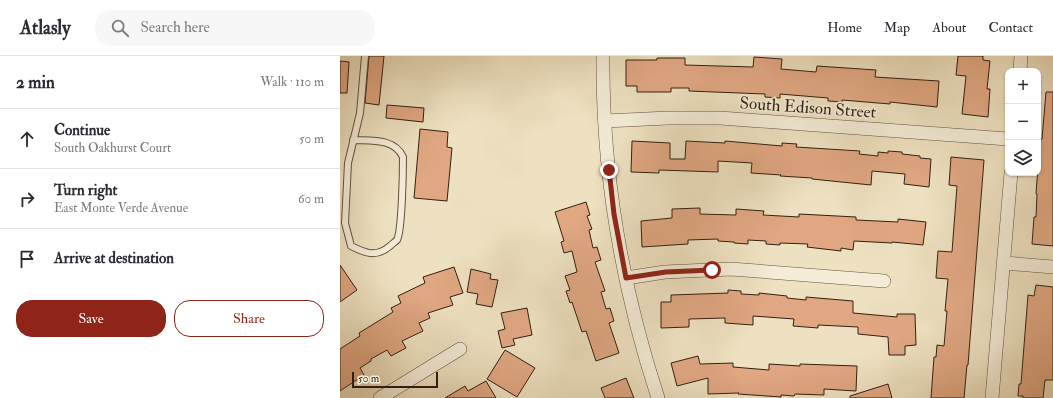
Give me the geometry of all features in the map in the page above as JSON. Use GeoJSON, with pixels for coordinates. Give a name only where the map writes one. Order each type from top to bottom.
{"type":"FeatureCollection","features":[{"type":"Feature","properties":{"kind":"street"},"geometry":{"type":"LineString","coordinates":[[603,56],[605,121],[614,214],[626,278],[644,356],[658,398]]}},
{"type":"Feature","properties":{"kind":"street"},"geometry":{"type":"LineString","coordinates":[[1020,68],[1021,56]]}},
{"type":"Feature","properties":{"kind":"street","name":"South Edison Street"},"geometry":{"type":"LineString","coordinates":[[605,121],[668,118],[720,118],[1005,139]]}},
{"type":"Feature","properties":{"kind":"street"},"geometry":{"type":"LineString","coordinates":[[992,398],[1011,176]]}},
{"type":"Feature","properties":{"kind":"street"},"geometry":{"type":"LineString","coordinates":[[1004,263],[1053,267]]}},
{"type":"Feature","properties":{"kind":"street"},"geometry":{"type":"LineString","coordinates":[[626,278],[666,272],[731,270],[884,281]]}},
{"type":"Feature","properties":{"kind":"street"},"geometry":{"type":"LineString","coordinates":[[380,398],[460,349]]}},
{"type":"Feature","properties":{"kind":"lane"},"geometry":{"type":"LineString","coordinates":[[353,140],[392,144],[400,150],[403,157],[400,223],[397,239],[385,250],[376,254],[362,251],[351,246],[346,223],[348,163],[353,140],[360,113],[365,56]]}},
{"type":"Feature","properties":{"kind":"building"},"geometry":{"type":"Polygon","coordinates":[[[369,56],[384,56],[379,105],[365,103],[369,56]]]}},
{"type":"Feature","properties":{"kind":"building"},"geometry":{"type":"Polygon","coordinates":[[[958,56],[983,56],[983,60],[990,61],[987,89],[990,89],[988,117],[962,114],[966,76],[956,75],[958,56]]]}},
{"type":"Feature","properties":{"kind":"building"},"geometry":{"type":"Polygon","coordinates":[[[754,57],[782,59],[781,69],[816,72],[817,66],[876,70],[875,77],[939,81],[937,107],[890,102],[890,104],[842,100],[842,102],[828,101],[828,98],[780,94],[780,98],[765,97],[765,94],[689,91],[689,88],[671,88],[671,92],[637,92],[637,86],[626,86],[626,60],[685,58],[685,65],[753,67],[754,57]]]}},
{"type":"Feature","properties":{"kind":"building"},"geometry":{"type":"Polygon","coordinates":[[[340,61],[349,62],[347,93],[340,93],[340,61]]]}},
{"type":"Feature","properties":{"kind":"building"},"geometry":{"type":"Polygon","coordinates":[[[1046,92],[1053,92],[1053,246],[1032,244],[1034,217],[1036,217],[1037,176],[1041,176],[1042,139],[1046,92]]]}},
{"type":"Feature","properties":{"kind":"building"},"geometry":{"type":"Polygon","coordinates":[[[387,105],[424,108],[423,122],[386,118],[387,105]]]}},
{"type":"Feature","properties":{"kind":"building"},"geometry":{"type":"Polygon","coordinates":[[[420,129],[448,132],[447,147],[452,148],[447,201],[414,198],[420,129]]]}},
{"type":"Feature","properties":{"kind":"building"},"geometry":{"type":"Polygon","coordinates":[[[632,141],[670,143],[670,159],[685,159],[686,141],[725,143],[725,141],[782,146],[782,143],[797,144],[796,147],[860,151],[859,154],[878,156],[878,152],[902,152],[902,154],[931,159],[929,187],[904,184],[905,174],[872,171],[871,185],[751,173],[752,163],[718,161],[718,172],[659,170],[659,173],[631,172],[632,141]]]}},
{"type":"Feature","properties":{"kind":"building"},"geometry":{"type":"Polygon","coordinates":[[[951,157],[984,160],[968,365],[964,398],[931,398],[934,357],[936,357],[937,345],[944,346],[947,311],[945,311],[948,279],[936,278],[938,251],[952,252],[957,186],[949,185],[951,157]]]}},
{"type":"Feature","properties":{"kind":"building"},"geometry":{"type":"Polygon","coordinates":[[[586,202],[590,215],[587,216],[592,229],[589,230],[593,248],[597,247],[601,260],[595,262],[605,291],[601,292],[606,309],[610,308],[614,321],[609,323],[619,353],[596,361],[586,331],[582,332],[572,302],[570,303],[566,291],[570,290],[565,276],[577,272],[572,251],[564,253],[561,242],[564,241],[555,212],[586,202]]]}},
{"type":"Feature","properties":{"kind":"building"},"geometry":{"type":"Polygon","coordinates":[[[700,208],[700,214],[736,215],[736,209],[764,211],[763,215],[799,217],[799,214],[856,217],[856,220],[898,222],[898,219],[926,222],[923,245],[892,242],[854,241],[853,250],[841,248],[841,251],[807,247],[808,244],[780,243],[780,245],[766,244],[766,241],[748,240],[748,244],[718,241],[718,239],[688,240],[688,244],[642,247],[641,221],[672,218],[672,209],[700,208]]]}},
{"type":"Feature","properties":{"kind":"building"},"geometry":{"type":"Polygon","coordinates":[[[340,265],[357,290],[340,302],[340,265]]]}},
{"type":"Feature","properties":{"kind":"building"},"geometry":{"type":"Polygon","coordinates":[[[454,267],[463,293],[450,297],[453,305],[428,313],[430,318],[419,323],[423,331],[402,341],[406,348],[391,356],[387,350],[371,359],[371,361],[360,368],[364,375],[340,391],[340,349],[360,336],[359,333],[393,312],[391,308],[401,303],[398,296],[425,283],[423,277],[454,267]]]}},
{"type":"Feature","properties":{"kind":"building"},"geometry":{"type":"Polygon","coordinates":[[[471,269],[491,274],[490,279],[498,280],[492,307],[476,304],[478,294],[467,292],[471,269]]]}},
{"type":"Feature","properties":{"kind":"building"},"geometry":{"type":"Polygon","coordinates":[[[1036,285],[1053,287],[1053,380],[1045,380],[1043,398],[1023,398],[1023,396],[1018,396],[1019,384],[1021,384],[1028,295],[1034,296],[1036,285]]]}},
{"type":"Feature","properties":{"kind":"building"},"geometry":{"type":"Polygon","coordinates":[[[728,290],[741,291],[741,294],[759,295],[759,293],[806,300],[806,297],[853,301],[853,313],[897,317],[897,314],[915,314],[916,345],[905,346],[905,355],[889,355],[888,337],[858,334],[858,327],[818,325],[818,328],[793,326],[794,319],[753,316],[753,325],[725,323],[725,318],[689,319],[689,327],[661,328],[661,302],[671,302],[671,295],[728,293],[728,290]]]}},
{"type":"Feature","properties":{"kind":"building"},"geometry":{"type":"Polygon","coordinates":[[[527,308],[532,335],[513,339],[515,345],[502,348],[498,331],[505,329],[501,313],[527,308]]]}},
{"type":"Feature","properties":{"kind":"building"},"geometry":{"type":"Polygon","coordinates":[[[505,350],[535,368],[517,397],[487,379],[505,350]]]}},
{"type":"Feature","properties":{"kind":"building"},"geometry":{"type":"Polygon","coordinates":[[[698,356],[700,364],[733,363],[733,367],[769,370],[769,364],[800,366],[800,364],[857,366],[856,391],[824,389],[824,395],[795,394],[794,396],[781,395],[781,397],[738,394],[739,393],[708,394],[708,378],[677,386],[671,363],[698,356]]]}},
{"type":"Feature","properties":{"kind":"building"},"geometry":{"type":"Polygon","coordinates":[[[626,378],[634,398],[605,398],[601,388],[626,378]]]}},
{"type":"Feature","properties":{"kind":"building"},"geometry":{"type":"Polygon","coordinates":[[[486,381],[496,398],[445,398],[465,386],[468,391],[486,381]]]}},
{"type":"Feature","properties":{"kind":"building"},"geometry":{"type":"Polygon","coordinates":[[[888,384],[892,398],[850,398],[850,396],[888,384]]]}},
{"type":"Feature","properties":{"kind":"route"},"geometry":{"type":"LineString","coordinates":[[609,170],[614,214],[626,278],[666,272],[712,270]]}}]}
